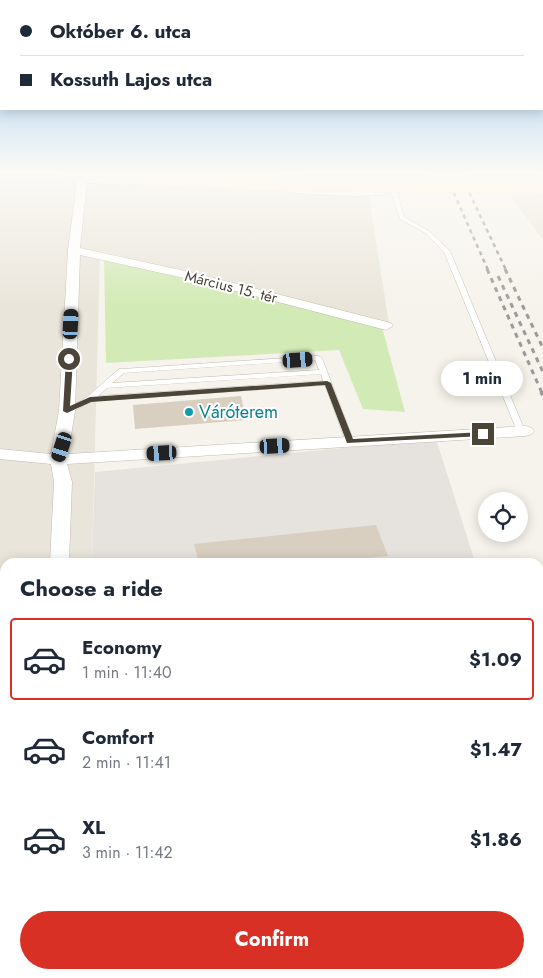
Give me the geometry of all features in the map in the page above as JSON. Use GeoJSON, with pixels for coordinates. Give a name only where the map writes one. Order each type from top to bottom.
{"type":"FeatureCollection","features":[{"type":"Feature","properties":{"kind":"street"},"geometry":{"type":"LineString","coordinates":[[59,558],[63,482],[58,460],[62,447],[67,411],[74,250],[78,217]]}},
{"type":"Feature","properties":{"kind":"street","name":"Március 15. tér"},"geometry":{"type":"LineString","coordinates":[[74,250],[194,277],[386,326]]}},
{"type":"Feature","properties":{"kind":"street"},"geometry":{"type":"LineString","coordinates":[[0,454],[58,460],[523,431]]}},
{"type":"Feature","properties":{"kind":"lane"},"geometry":{"type":"LineString","coordinates":[[402,217],[427,232],[447,251],[523,431]]}},
{"type":"Feature","properties":{"kind":"lane"},"geometry":{"type":"LineString","coordinates":[[67,411],[90,400],[122,371],[318,358],[350,442]]}},
{"type":"Feature","properties":{"kind":"lane"},"geometry":{"type":"LineString","coordinates":[[105,386],[323,372]]}},
{"type":"Feature","properties":{"kind":"lane"},"geometry":{"type":"LineString","coordinates":[[90,400],[327,383]]}},
{"type":"Feature","properties":{"kind":"shaded area"},"geometry":{"type":"Polygon","coordinates":[[[0,217],[372,217],[389,324],[100,251],[92,558],[0,558],[0,217]]]}},
{"type":"Feature","properties":{"kind":"shaded area"},"geometry":{"type":"Polygon","coordinates":[[[526,217],[543,217],[543,240],[526,217]]]}},
{"type":"Feature","properties":{"kind":"shaded area"},"geometry":{"type":"Polygon","coordinates":[[[436,439],[474,558],[92,558],[95,472],[436,439]]]}},
{"type":"Feature","properties":{"kind":"green space"},"geometry":{"type":"Polygon","coordinates":[[[104,256],[382,327],[405,412],[363,409],[339,350],[106,363],[104,256]]]}},
{"type":"Feature","properties":{"kind":"building","name":"Váróterem"},"geometry":{"type":"Polygon","coordinates":[[[241,396],[246,420],[135,429],[133,405],[241,396]]]}},
{"type":"Feature","properties":{"kind":"building"},"geometry":{"type":"Polygon","coordinates":[[[376,525],[388,556],[367,558],[198,558],[194,544],[376,525]]]}},
{"type":"Feature","properties":{"kind":"railway"},"geometry":{"type":"LineString","coordinates":[[464,217],[488,270]]}},
{"type":"Feature","properties":{"kind":"railway"},"geometry":{"type":"LineString","coordinates":[[481,217],[506,270]]}},
{"type":"Feature","properties":{"kind":"railway"},"geometry":{"type":"LineString","coordinates":[[487,269],[542,393]]}},
{"type":"Feature","properties":{"kind":"railway"},"geometry":{"type":"LineString","coordinates":[[505,269],[543,348]]}},
{"type":"Feature","properties":{"kind":"railway"},"geometry":{"type":"LineString","coordinates":[[498,276],[543,372]]}},
{"type":"Feature","properties":{"kind":"place","name":"Váróterem"},"geometry":{"type":"Point","coordinates":[189,412]}},
{"type":"Feature","properties":{"kind":"route"},"geometry":{"type":"LineString","coordinates":[[69,359],[67,411],[90,400],[327,383],[350,442],[483,434]]}}]}
